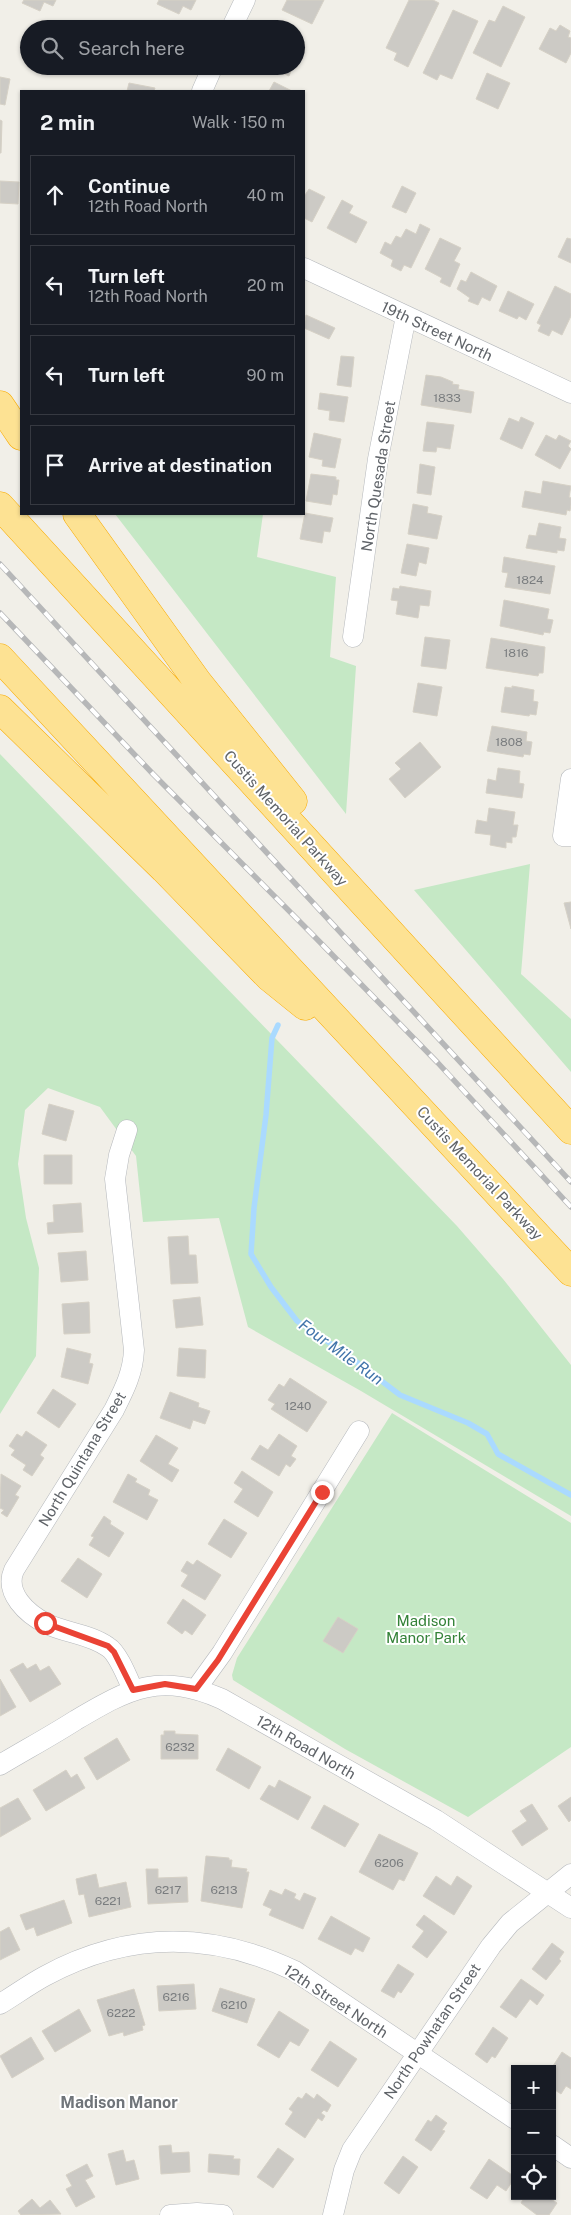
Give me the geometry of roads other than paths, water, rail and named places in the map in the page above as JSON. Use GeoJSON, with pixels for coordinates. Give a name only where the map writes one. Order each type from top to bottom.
{"type":"FeatureCollection","features":[{"type":"Feature","properties":{"kind":"highway"},"geometry":{"type":"LineString","coordinates":[[0,405],[20,435]]}},
{"type":"Feature","properties":{"kind":"highway","name":"Custis Memorial Parkway"},"geometry":{"type":"LineString","coordinates":[[0,506],[571,1130]]}},
{"type":"Feature","properties":{"kind":"highway"},"geometry":{"type":"LineString","coordinates":[[78,515],[197,681],[295,803],[354,870],[414,958]]}},
{"type":"Feature","properties":{"kind":"highway","name":"Custis Memorial Parkway"},"geometry":{"type":"LineString","coordinates":[[0,658],[571,1272]]}},
{"type":"Feature","properties":{"kind":"highway"},"geometry":{"type":"LineString","coordinates":[[0,709],[164,869],[269,977],[382,1068]]}},
{"type":"Feature","properties":{"kind":"street"},"geometry":{"type":"LineString","coordinates":[[235,20],[245,0]]}},
{"type":"Feature","properties":{"kind":"street"},"geometry":{"type":"LineString","coordinates":[[202,90],[209,75]]}},
{"type":"Feature","properties":{"kind":"street","name":"19th Street North"},"geometry":{"type":"LineString","coordinates":[[305,268],[571,393]]}},
{"type":"Feature","properties":{"kind":"street","name":"North Quesada Street"},"geometry":{"type":"LineString","coordinates":[[353,637],[378,459],[406,316]]}},
{"type":"Feature","properties":{"kind":"street"},"geometry":{"type":"LineString","coordinates":[[567,836],[571,779]]}},
{"type":"Feature","properties":{"kind":"street","name":"North Quintana Street"},"geometry":{"type":"LineString","coordinates":[[127,1130],[119,1155],[115,1178],[134,1350],[132,1366],[126,1386],[114,1410],[12,1575],[11,1586],[16,1598],[42,1621],[108,1646],[114,1652],[133,1690]]}},
{"type":"Feature","properties":{"kind":"street"},"geometry":{"type":"LineString","coordinates":[[196,1689],[218,1660],[358,1431]]}},
{"type":"Feature","properties":{"kind":"street","name":"12th Road North"},"geometry":{"type":"LineString","coordinates":[[0,1766],[102,1704],[133,1690],[165,1684],[196,1689],[210,1693],[436,1820],[571,1908]]}},
{"type":"Feature","properties":{"kind":"street","name":"North Powhatan Street"},"geometry":{"type":"LineString","coordinates":[[333,2215],[340,2182],[352,2150],[416,2053],[491,1946],[510,1923],[546,1892],[571,1874]]}},
{"type":"Feature","properties":{"kind":"street","name":"12th Street North"},"geometry":{"type":"LineString","coordinates":[[0,2004],[44,1976],[90,1956],[142,1943],[163,1941],[201,1943],[246,1951],[295,1971],[511,2116]]}},
{"type":"Feature","properties":{"kind":"street"},"geometry":{"type":"LineString","coordinates":[[556,2147],[571,2158]]}},
{"type":"Feature","properties":{"kind":"street"},"geometry":{"type":"LineString","coordinates":[[170,2215],[200,2213],[223,2215]]}},
{"type":"Feature","properties":{"kind":"waterway","name":"Four Mile Run"},"geometry":{"type":"LineString","coordinates":[[278,1025],[272,1038],[251,1254],[271,1287],[297,1321],[346,1354],[400,1395],[468,1423],[487,1434],[498,1454],[571,1495]]}},
{"type":"Feature","properties":{"kind":"railway"},"geometry":{"type":"LineString","coordinates":[[0,564],[571,1182]]}},
{"type":"Feature","properties":{"kind":"railway"},"geometry":{"type":"LineString","coordinates":[[0,613],[153,774],[438,1063],[571,1207]]}},
{"type":"Feature","properties":{"kind":"district","name":"Madison Manor"},"geometry":{"type":"Point","coordinates":[119,2102]}},
{"type":"Feature","properties":{"kind":"park label","name":"Madison Manor Park"},"geometry":{"type":"Point","coordinates":[426,1628]}}]}
